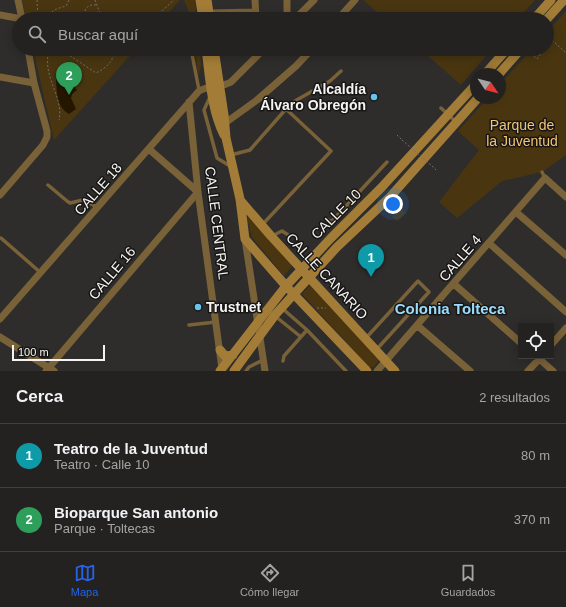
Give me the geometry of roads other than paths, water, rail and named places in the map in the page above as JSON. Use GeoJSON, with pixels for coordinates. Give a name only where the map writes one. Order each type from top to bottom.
{"type":"FeatureCollection","features":[{"type":"Feature","properties":{"kind":"street"},"geometry":{"type":"LineString","coordinates":[[18,0],[21,12]]}},
{"type":"Feature","properties":{"kind":"street"},"geometry":{"type":"LineString","coordinates":[[200,0],[205,12]]}},
{"type":"Feature","properties":{"kind":"street"},"geometry":{"type":"LineString","coordinates":[[207,0],[207,12]]}},
{"type":"Feature","properties":{"kind":"street"},"geometry":{"type":"LineString","coordinates":[[256,0],[256,12]]}},
{"type":"Feature","properties":{"kind":"street"},"geometry":{"type":"LineString","coordinates":[[287,0],[287,12]]}},
{"type":"Feature","properties":{"kind":"street"},"geometry":{"type":"LineString","coordinates":[[303,12],[314,0]]}},
{"type":"Feature","properties":{"kind":"street"},"geometry":{"type":"LineString","coordinates":[[344,12],[355,0]]}},
{"type":"Feature","properties":{"kind":"street"},"geometry":{"type":"LineString","coordinates":[[540,12],[551,0]]}},
{"type":"Feature","properties":{"kind":"street"},"geometry":{"type":"LineString","coordinates":[[554,12],[564,0]]}},
{"type":"Feature","properties":{"kind":"street"},"geometry":{"type":"LineString","coordinates":[[0,15],[12,17]]}},
{"type":"Feature","properties":{"kind":"street"},"geometry":{"type":"LineString","coordinates":[[0,195],[43,145],[47,137],[47,131],[34,83],[29,56]]}},
{"type":"Feature","properties":{"kind":"street"},"geometry":{"type":"LineString","coordinates":[[207,56],[231,167],[240,199],[265,371]]}},
{"type":"Feature","properties":{"kind":"street"},"geometry":{"type":"LineString","coordinates":[[214,56],[214,89]]}},
{"type":"Feature","properties":{"kind":"street"},"geometry":{"type":"LineString","coordinates":[[223,126],[274,86],[305,56]]}},
{"type":"Feature","properties":{"kind":"street"},"geometry":{"type":"LineString","coordinates":[[491,68],[502,56]]}},
{"type":"Feature","properties":{"kind":"street"},"geometry":{"type":"LineString","coordinates":[[504,68],[515,56]]}},
{"type":"Feature","properties":{"kind":"street","name":"CALLE 18"},"geometry":{"type":"LineString","coordinates":[[0,319],[150,150],[189,102],[199,92],[214,89],[231,82],[256,57]]}},
{"type":"Feature","properties":{"kind":"street"},"geometry":{"type":"LineString","coordinates":[[0,77],[34,83]]}},
{"type":"Feature","properties":{"kind":"street","name":"CALLE 10"},"geometry":{"type":"LineString","coordinates":[[234,371],[259,336],[271,312],[274,301],[286,286],[381,188],[470,91]]}},
{"type":"Feature","properties":{"kind":"street","name":"CALLE CENTRAL"},"geometry":{"type":"LineString","coordinates":[[189,102],[198,192],[222,370]]}},
{"type":"Feature","properties":{"kind":"street","name":"CALLE 10"},"geometry":{"type":"LineString","coordinates":[[222,370],[257,324],[271,312],[282,308],[309,277],[390,197],[472,104]]}},
{"type":"Feature","properties":{"kind":"street"},"geometry":{"type":"LineString","coordinates":[[150,150],[198,192]]}},
{"type":"Feature","properties":{"kind":"street","name":"CALLE 4"},"geometry":{"type":"LineString","coordinates":[[377,371],[418,326],[516,212],[543,175],[566,197]]}},
{"type":"Feature","properties":{"kind":"street","name":"CALLE 16"},"geometry":{"type":"LineString","coordinates":[[49,370],[198,192]]}},
{"type":"Feature","properties":{"kind":"street","name":"CALLE CANARIO"},"geometry":{"type":"LineString","coordinates":[[240,199],[301,270],[366,338],[395,371]]}},
{"type":"Feature","properties":{"kind":"street"},"geometry":{"type":"LineString","coordinates":[[516,212],[566,255]]}},
{"type":"Feature","properties":{"kind":"street"},"geometry":{"type":"LineString","coordinates":[[245,239],[286,286],[367,371]]}},
{"type":"Feature","properties":{"kind":"street"},"geometry":{"type":"LineString","coordinates":[[489,243],[566,312]]}},
{"type":"Feature","properties":{"kind":"street"},"geometry":{"type":"LineString","coordinates":[[454,284],[518,340]]}},
{"type":"Feature","properties":{"kind":"street"},"geometry":{"type":"LineString","coordinates":[[418,326],[470,371]]}},
{"type":"Feature","properties":{"kind":"street"},"geometry":{"type":"LineString","coordinates":[[554,342],[566,328]]}},
{"type":"Feature","properties":{"kind":"street"},"geometry":{"type":"LineString","coordinates":[[0,337],[49,370]]}},
{"type":"Feature","properties":{"kind":"street"},"geometry":{"type":"LineString","coordinates":[[220,350],[225,356],[234,355]]}},
{"type":"Feature","properties":{"kind":"street"},"geometry":{"type":"LineString","coordinates":[[528,371],[537,359]]}},
{"type":"Feature","properties":{"kind":"street"},"geometry":{"type":"LineString","coordinates":[[541,359],[554,371]]}},
{"type":"Feature","properties":{"kind":"lane"},"geometry":{"type":"LineString","coordinates":[[192,56],[199,92]]}},
{"type":"Feature","properties":{"kind":"lane"},"geometry":{"type":"LineString","coordinates":[[229,155],[250,150],[286,109],[295,101],[330,81],[341,71]]}},
{"type":"Feature","properties":{"kind":"lane"},"geometry":{"type":"LineString","coordinates":[[214,89],[204,110],[217,158],[231,167]]}},
{"type":"Feature","properties":{"kind":"lane"},"geometry":{"type":"LineString","coordinates":[[441,108],[456,122]]}},
{"type":"Feature","properties":{"kind":"lane"},"geometry":{"type":"LineString","coordinates":[[261,225],[331,151],[286,109]]}},
{"type":"Feature","properties":{"kind":"lane"},"geometry":{"type":"LineString","coordinates":[[326,219],[331,222],[334,220],[387,162]]}},
{"type":"Feature","properties":{"kind":"lane"},"geometry":{"type":"LineString","coordinates":[[48,186],[70,203],[83,200],[98,208]]}},
{"type":"Feature","properties":{"kind":"lane"},"geometry":{"type":"LineString","coordinates":[[271,236],[282,231],[290,236]]}},
{"type":"Feature","properties":{"kind":"lane"},"geometry":{"type":"LineString","coordinates":[[1,238],[41,273]]}},
{"type":"Feature","properties":{"kind":"lane"},"geometry":{"type":"LineString","coordinates":[[366,338],[418,281],[429,292],[376,350]]}},
{"type":"Feature","properties":{"kind":"lane"},"geometry":{"type":"LineString","coordinates":[[274,301],[307,330],[346,371]]}},
{"type":"Feature","properties":{"kind":"lane"},"geometry":{"type":"LineString","coordinates":[[271,312],[301,337]]}},
{"type":"Feature","properties":{"kind":"lane"},"geometry":{"type":"LineString","coordinates":[[189,325],[216,322]]}},
{"type":"Feature","properties":{"kind":"lane"},"geometry":{"type":"LineString","coordinates":[[283,360],[284,356],[307,330]]}},
{"type":"Feature","properties":{"kind":"lane"},"geometry":{"type":"LineString","coordinates":[[246,371],[263,360]]}},
{"type":"Feature","properties":{"kind":"place","name":"Bioparque San antonio"},"geometry":{"type":"Point","coordinates":[69,95]}},
{"type":"Feature","properties":{"kind":"place","name":"Alcaldía Álvaro Obregón"},"geometry":{"type":"Point","coordinates":[374,97]}},
{"type":"Feature","properties":{"kind":"place","name":"Teatro de la Juventud"},"geometry":{"type":"Point","coordinates":[371,277]}},
{"type":"Feature","properties":{"kind":"place","name":"Trustnet"},"geometry":{"type":"Point","coordinates":[198,307]}},
{"type":"Feature","properties":{"kind":"district","name":"Colonia Tolteca"},"geometry":{"type":"Point","coordinates":[450,308]}},
{"type":"Feature","properties":{"kind":"park label","name":"Parque de la Juventud"},"geometry":{"type":"Point","coordinates":[522,134]}}]}
